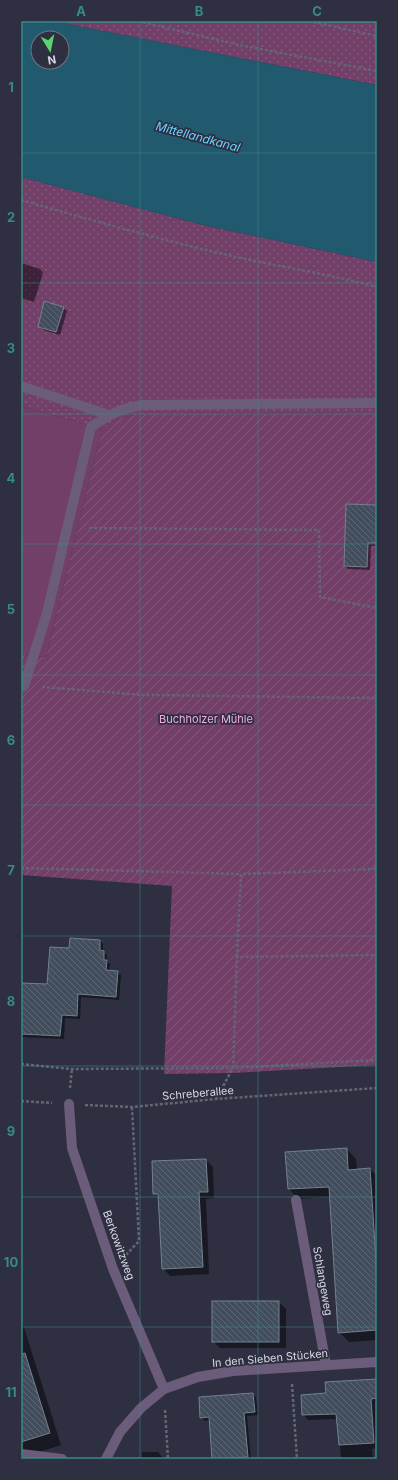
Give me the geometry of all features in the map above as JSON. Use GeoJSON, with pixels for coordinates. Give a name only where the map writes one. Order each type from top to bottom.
{"type":"FeatureCollection","features":[{"type":"Feature","properties":{"kind":"street"},"geometry":{"type":"LineString","coordinates":[[21,386],[109,415]]}},
{"type":"Feature","properties":{"kind":"street"},"geometry":{"type":"LineString","coordinates":[[24,686],[47,613],[91,427],[109,415],[124,408],[142,405],[377,403]]}},
{"type":"Feature","properties":{"kind":"street","name":"Berkowitzweg"},"geometry":{"type":"LineString","coordinates":[[69,1104],[72,1148],[113,1269],[164,1389]]}},
{"type":"Feature","properties":{"kind":"street","name":"Schlangeweg"},"geometry":{"type":"LineString","coordinates":[[296,1200],[326,1365]]}},
{"type":"Feature","properties":{"kind":"street","name":"In den Sieben Stücken"},"geometry":{"type":"LineString","coordinates":[[106,1459],[120,1432],[141,1408],[164,1389],[198,1376],[233,1371],[377,1362]]}},
{"type":"Feature","properties":{"kind":"street"},"geometry":{"type":"LineString","coordinates":[[21,1454],[62,1459]]}},
{"type":"Feature","properties":{"kind":"path"},"geometry":{"type":"LineString","coordinates":[[138,21],[239,45],[377,71]]}},
{"type":"Feature","properties":{"kind":"path"},"geometry":{"type":"LineString","coordinates":[[310,21],[377,36]]}},
{"type":"Feature","properties":{"kind":"path"},"geometry":{"type":"LineString","coordinates":[[21,200],[120,228],[225,254],[347,279],[377,288]]}},
{"type":"Feature","properties":{"kind":"path"},"geometry":{"type":"LineString","coordinates":[[89,528],[319,530],[320,597],[377,608]]}},
{"type":"Feature","properties":{"kind":"path"},"geometry":{"type":"LineString","coordinates":[[24,686],[144,695],[377,698]]}},
{"type":"Feature","properties":{"kind":"path"},"geometry":{"type":"LineString","coordinates":[[21,868],[241,874],[377,869]]}},
{"type":"Feature","properties":{"kind":"path"},"geometry":{"type":"LineString","coordinates":[[216,1099],[234,1068],[241,874]]}},
{"type":"Feature","properties":{"kind":"path"},"geometry":{"type":"LineString","coordinates":[[237,957],[377,955]]}},
{"type":"Feature","properties":{"kind":"path"},"geometry":{"type":"LineString","coordinates":[[21,1064],[72,1069],[234,1068],[377,1060]]}},
{"type":"Feature","properties":{"kind":"path","name":"Schreberallee"},"geometry":{"type":"LineString","coordinates":[[21,1101],[132,1107],[216,1099],[377,1088]]}},
{"type":"Feature","properties":{"kind":"path"},"geometry":{"type":"LineString","coordinates":[[113,1269],[139,1241],[132,1107]]}},
{"type":"Feature","properties":{"kind":"path"},"geometry":{"type":"LineString","coordinates":[[291,1368],[297,1459]]}},
{"type":"Feature","properties":{"kind":"path"},"geometry":{"type":"LineString","coordinates":[[164,1389],[168,1459]]}},
{"type":"Feature","properties":{"kind":"green space"},"geometry":{"type":"Polygon","coordinates":[[[52,21],[377,21],[377,85],[52,21]]]}},
{"type":"Feature","properties":{"kind":"green space"},"geometry":{"type":"Polygon","coordinates":[[[21,177],[203,225],[377,262],[377,413],[136,414],[114,421],[102,429],[21,406],[21,177]]]}},
{"type":"Feature","properties":{"kind":"green space"},"geometry":{"type":"Polygon","coordinates":[[[21,406],[102,429],[46,657],[21,655],[21,406]]]}},
{"type":"Feature","properties":{"kind":"green space","name":"Buchholzer Mühle"},"geometry":{"type":"Polygon","coordinates":[[[377,413],[377,1065],[233,1073],[164,1074],[172,886],[21,875],[21,655],[46,657],[102,429],[114,421],[136,414],[377,413]]]}},
{"type":"Feature","properties":{"kind":"water","name":"Mittellandkanal"},"geometry":{"type":"Polygon","coordinates":[[[21,21],[52,21],[377,85],[377,262],[203,225],[21,177],[21,21]]]}},
{"type":"Feature","properties":{"kind":"building"},"geometry":{"type":"Polygon","coordinates":[[[44,301],[64,307],[56,332],[38,327],[44,301]]]}},
{"type":"Feature","properties":{"kind":"building"},"geometry":{"type":"Polygon","coordinates":[[[346,504],[377,505],[377,543],[368,543],[367,567],[344,566],[346,504]]]}},
{"type":"Feature","properties":{"kind":"building"},"geometry":{"type":"Polygon","coordinates":[[[70,938],[100,940],[100,950],[104,951],[104,960],[107,960],[106,970],[118,971],[116,997],[78,994],[77,1016],[62,1015],[60,1036],[21,1034],[21,983],[47,984],[50,947],[69,948],[70,938]]]}},
{"type":"Feature","properties":{"kind":"building"},"geometry":{"type":"Polygon","coordinates":[[[347,1148],[348,1170],[370,1168],[377,1276],[377,1330],[338,1333],[329,1187],[288,1189],[285,1152],[347,1148]]]}},
{"type":"Feature","properties":{"kind":"building"},"geometry":{"type":"Polygon","coordinates":[[[206,1159],[208,1192],[199,1192],[203,1267],[162,1269],[158,1194],[153,1194],[152,1161],[206,1159]]]}},
{"type":"Feature","properties":{"kind":"building"},"geometry":{"type":"Polygon","coordinates":[[[212,1301],[279,1301],[279,1342],[212,1342],[212,1301]]]}},
{"type":"Feature","properties":{"kind":"building"},"geometry":{"type":"Polygon","coordinates":[[[25,1353],[50,1433],[21,1442],[21,1354],[25,1353]]]}},
{"type":"Feature","properties":{"kind":"building"},"geometry":{"type":"Polygon","coordinates":[[[377,1379],[377,1398],[371,1399],[374,1443],[339,1445],[336,1414],[302,1415],[301,1395],[326,1393],[325,1382],[377,1379]]]}},
{"type":"Feature","properties":{"kind":"building"},"geometry":{"type":"Polygon","coordinates":[[[253,1393],[255,1412],[244,1413],[248,1457],[212,1459],[209,1417],[200,1418],[199,1397],[253,1393]]]}}]}
